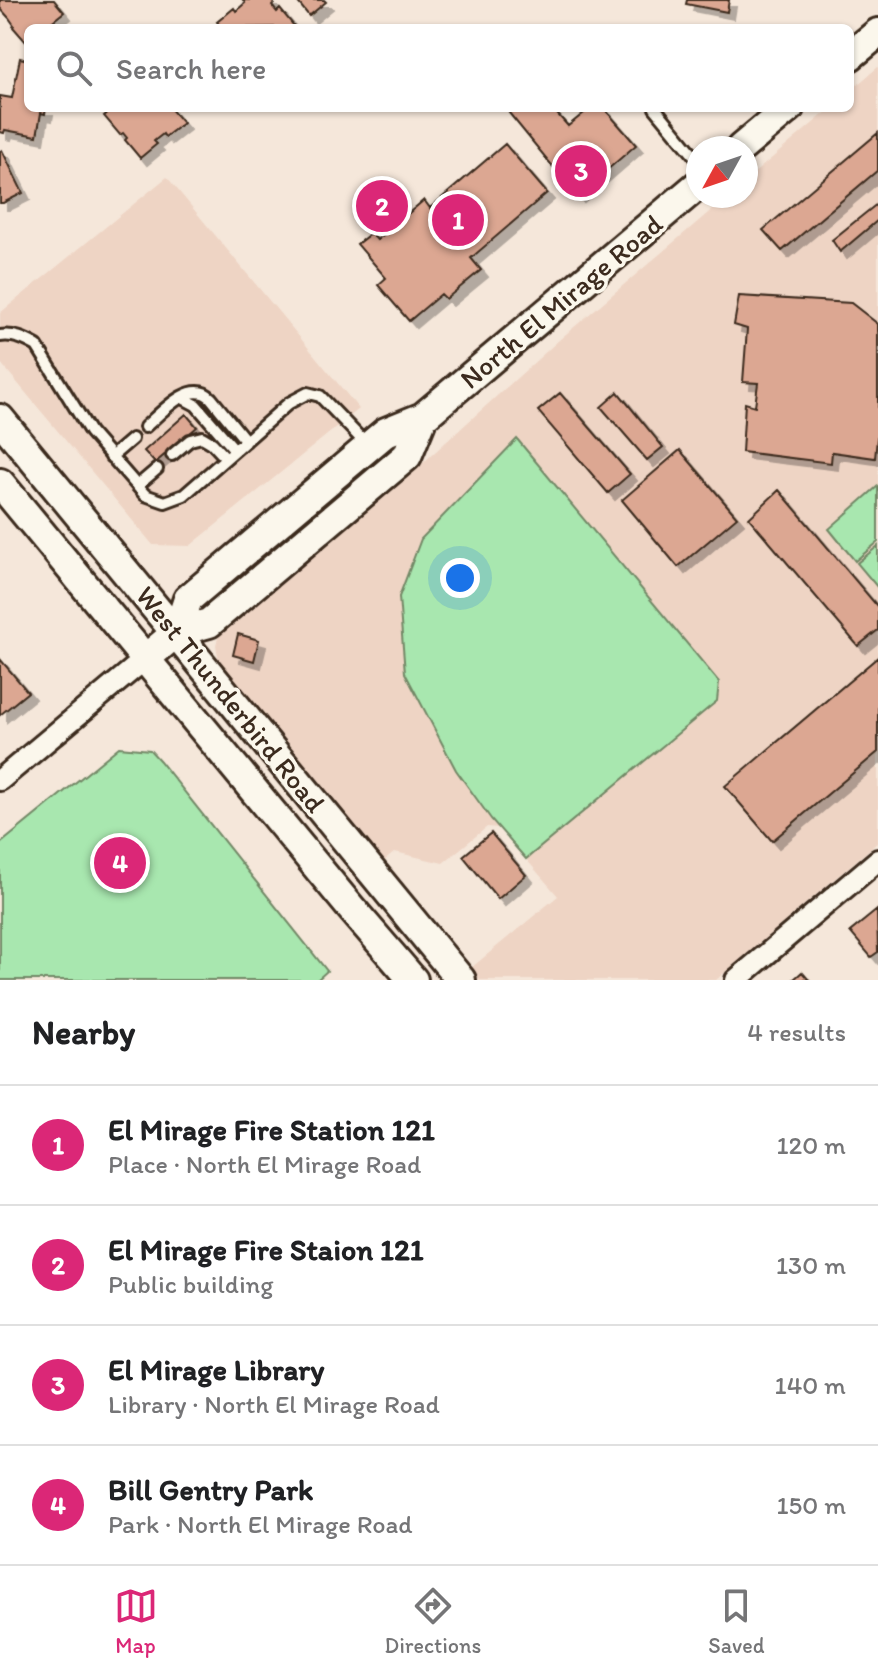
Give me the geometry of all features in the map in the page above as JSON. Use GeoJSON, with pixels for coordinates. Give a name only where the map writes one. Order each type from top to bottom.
{"type":"FeatureCollection","features":[{"type":"Feature","properties":{"kind":"main road"},"geometry":{"type":"LineString","coordinates":[[854,53],[878,33]]}},
{"type":"Feature","properties":{"kind":"main road"},"geometry":{"type":"LineString","coordinates":[[755,136],[784,112]]}},
{"type":"Feature","properties":{"kind":"main road","name":"North El Mirage Road"},"geometry":{"type":"LineString","coordinates":[[177,632],[188,599],[386,432],[423,417],[686,195]]}},
{"type":"Feature","properties":{"kind":"main road","name":"North El Mirage Road"},"geometry":{"type":"LineString","coordinates":[[145,659],[177,632],[209,623],[407,456],[423,417]]}},
{"type":"Feature","properties":{"kind":"main road","name":"West Thunderbird Road"},"geometry":{"type":"LineString","coordinates":[[0,419],[461,980]]}},
{"type":"Feature","properties":{"kind":"main road","name":"West Thunderbird Road"},"geometry":{"type":"LineString","coordinates":[[0,483],[413,980]]}},
{"type":"Feature","properties":{"kind":"street","name":"North El Mirage Road"},"geometry":{"type":"LineString","coordinates":[[0,780],[145,659]]}},
{"type":"Feature","properties":{"kind":"street"},"geometry":{"type":"LineString","coordinates":[[736,980],[878,860]]}},
{"type":"Feature","properties":{"kind":"lane"},"geometry":{"type":"LineString","coordinates":[[658,112],[686,145]]}},
{"type":"Feature","properties":{"kind":"lane"},"geometry":{"type":"LineString","coordinates":[[0,336],[24,338],[37,346],[90,432],[145,495],[165,502],[184,495],[289,403],[308,393],[320,396],[368,447]]}},
{"type":"Feature","properties":{"kind":"lane"},"geometry":{"type":"LineString","coordinates":[[145,427],[181,397],[198,391],[206,393],[246,441]]}},
{"type":"Feature","properties":{"kind":"lane"},"geometry":{"type":"LineString","coordinates":[[181,397],[196,405],[235,450]]}},
{"type":"Feature","properties":{"kind":"lane"},"geometry":{"type":"LineString","coordinates":[[172,455],[190,440],[202,437],[226,458]]}},
{"type":"Feature","properties":{"kind":"lane"},"geometry":{"type":"LineString","coordinates":[[111,457],[132,439]]}},
{"type":"Feature","properties":{"kind":"lane"},"geometry":{"type":"LineString","coordinates":[[137,486],[157,469]]}},
{"type":"Feature","properties":{"kind":"shaded area"},"geometry":{"type":"Polygon","coordinates":[[[878,67],[878,842],[716,980],[480,980],[471,968],[558,896],[499,828],[487,827],[443,863],[395,852],[384,861],[225,673],[216,645],[219,634],[415,470],[559,340],[714,208],[758,208],[758,170],[826,112],[854,112],[854,88],[878,67]]]}},
{"type":"Feature","properties":{"kind":"shaded area"},"geometry":{"type":"Polygon","coordinates":[[[167,177],[359,409],[190,546],[153,545],[0,362],[0,313],[167,177]]]}},
{"type":"Feature","properties":{"kind":"green space"},"geometry":{"type":"Polygon","coordinates":[[[517,439],[719,682],[717,701],[526,859],[491,819],[456,770],[405,673],[399,597],[421,539],[517,439]]]}},
{"type":"Feature","properties":{"kind":"green space"},"geometry":{"type":"Polygon","coordinates":[[[878,486],[878,542],[855,561],[829,529],[878,486]]]}},
{"type":"Feature","properties":{"kind":"green space"},"geometry":{"type":"Polygon","coordinates":[[[878,546],[878,588],[857,563],[878,546]]]}},
{"type":"Feature","properties":{"kind":"green space"},"geometry":{"type":"Polygon","coordinates":[[[119,747],[150,750],[160,761],[327,971],[317,980],[0,980],[0,844],[119,747]]]}},
{"type":"Feature","properties":{"kind":"building"},"geometry":{"type":"Polygon","coordinates":[[[0,0],[54,0],[64,12],[49,24],[24,24],[24,40],[0,8],[0,0]]]}},
{"type":"Feature","properties":{"kind":"building"},"geometry":{"type":"Polygon","coordinates":[[[243,0],[271,0],[277,12],[280,9],[292,24],[217,22],[245,3],[243,0]]]}},
{"type":"Feature","properties":{"kind":"building"},"geometry":{"type":"Polygon","coordinates":[[[296,0],[324,0],[326,2],[309,16],[296,0]]]}},
{"type":"Feature","properties":{"kind":"building"},"geometry":{"type":"Polygon","coordinates":[[[687,0],[729,0],[727,12],[686,4],[687,0]]]}},
{"type":"Feature","properties":{"kind":"building"},"geometry":{"type":"Polygon","coordinates":[[[20,58],[24,59],[24,112],[45,112],[41,113],[37,136],[5,130],[4,133],[0,132],[0,96],[12,98],[20,58]]]}},
{"type":"Feature","properties":{"kind":"building"},"geometry":{"type":"Polygon","coordinates":[[[109,112],[173,112],[183,123],[165,137],[163,134],[154,141],[157,144],[140,158],[123,133],[120,135],[104,116],[109,112]]]}},
{"type":"Feature","properties":{"kind":"building"},"geometry":{"type":"Polygon","coordinates":[[[556,112],[568,126],[585,112],[607,112],[636,145],[577,196],[509,113],[556,112]]]}},
{"type":"Feature","properties":{"kind":"building"},"geometry":{"type":"Polygon","coordinates":[[[878,133],[878,170],[782,251],[763,230],[878,133]]]}},
{"type":"Feature","properties":{"kind":"building"},"geometry":{"type":"Polygon","coordinates":[[[505,144],[547,193],[471,258],[481,270],[446,299],[441,294],[409,321],[378,285],[386,278],[357,244],[371,233],[377,240],[424,200],[430,208],[505,144]]]}},
{"type":"Feature","properties":{"kind":"building"},"geometry":{"type":"Polygon","coordinates":[[[0,151],[23,193],[0,203],[0,151]]]}},
{"type":"Feature","properties":{"kind":"building"},"geometry":{"type":"Polygon","coordinates":[[[878,203],[878,220],[840,252],[832,240],[878,203]]]}},
{"type":"Feature","properties":{"kind":"building"},"geometry":{"type":"Polygon","coordinates":[[[739,296],[851,303],[878,324],[875,458],[832,452],[831,463],[742,452],[745,403],[755,406],[758,383],[743,382],[747,329],[734,325],[739,296]]]}},
{"type":"Feature","properties":{"kind":"building"},"geometry":{"type":"Polygon","coordinates":[[[618,392],[663,447],[647,460],[601,407],[618,392]]]}},
{"type":"Feature","properties":{"kind":"building"},"geometry":{"type":"Polygon","coordinates":[[[560,393],[630,474],[608,493],[538,411],[560,393]]]}},
{"type":"Feature","properties":{"kind":"building"},"geometry":{"type":"Polygon","coordinates":[[[186,414],[197,427],[155,463],[144,451],[186,414]]]}},
{"type":"Feature","properties":{"kind":"building"},"geometry":{"type":"Polygon","coordinates":[[[680,450],[737,517],[678,567],[622,500],[680,450]]]}},
{"type":"Feature","properties":{"kind":"building"},"geometry":{"type":"Polygon","coordinates":[[[779,490],[878,607],[878,630],[858,646],[749,518],[779,490]]]}},
{"type":"Feature","properties":{"kind":"building"},"geometry":{"type":"Polygon","coordinates":[[[238,634],[259,640],[254,661],[233,655],[238,634]]]}},
{"type":"Feature","properties":{"kind":"building"},"geometry":{"type":"Polygon","coordinates":[[[878,657],[878,752],[772,841],[725,786],[878,657]]]}},
{"type":"Feature","properties":{"kind":"building"},"geometry":{"type":"Polygon","coordinates":[[[0,659],[28,692],[0,715],[0,659]]]}},
{"type":"Feature","properties":{"kind":"building"},"geometry":{"type":"Polygon","coordinates":[[[491,833],[526,875],[498,899],[463,856],[491,833]]]}},
{"type":"Feature","properties":{"kind":"building"},"geometry":{"type":"Polygon","coordinates":[[[877,910],[878,952],[871,957],[850,932],[877,910]]]}},
{"type":"Feature","properties":{"kind":"building"},"geometry":{"type":"Polygon","coordinates":[[[802,972],[809,980],[793,980],[802,972]]]}},
{"type":"Feature","properties":{"kind":"place","name":"El Mirage Library"},"geometry":{"type":"Point","coordinates":[581,171]}},
{"type":"Feature","properties":{"kind":"place","name":"El Mirage Fire Staion 121"},"geometry":{"type":"Point","coordinates":[382,206]}},
{"type":"Feature","properties":{"kind":"place","name":"El Mirage Fire Station 121"},"geometry":{"type":"Point","coordinates":[458,220]}},
{"type":"Feature","properties":{"kind":"place","name":"Bill Gentry Park"},"geometry":{"type":"Point","coordinates":[120,863]}}]}
